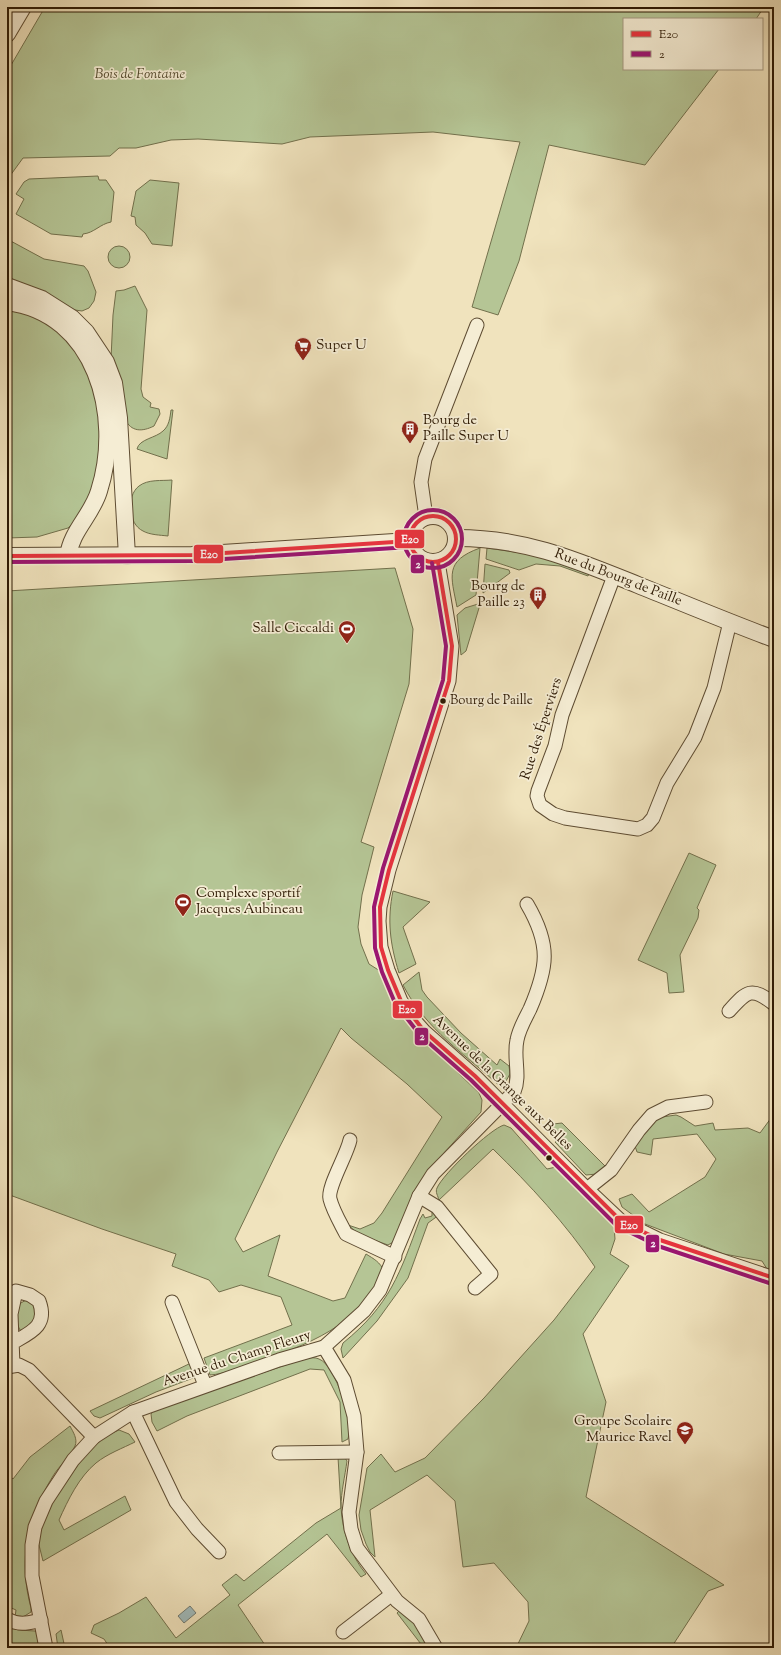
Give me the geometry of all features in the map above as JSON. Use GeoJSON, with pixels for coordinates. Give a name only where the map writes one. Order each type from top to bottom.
{"type":"FeatureCollection","features":[{"type":"Feature","properties":{"kind":"street"},"geometry":{"type":"LineString","coordinates":[[7,34],[23,7]]}},
{"type":"Feature","properties":{"kind":"street"},"geometry":{"type":"LineString","coordinates":[[7,286],[42,299],[72,318],[86,332],[106,362],[114,383],[119,418],[127,556]]}},
{"type":"Feature","properties":{"kind":"street"},"geometry":{"type":"LineString","coordinates":[[7,302],[41,311],[64,326],[82,345],[93,364],[100,385],[108,423],[104,474],[99,493],[72,539],[69,546],[68,556]]}},
{"type":"Feature","properties":{"kind":"street"},"geometry":{"type":"LineString","coordinates":[[426,517],[421,482],[424,459],[477,325]]}},
{"type":"Feature","properties":{"kind":"street"},"geometry":{"type":"LineString","coordinates":[[434,516],[446,520],[454,530],[456,538],[451,555],[438,562],[428,562],[419,558],[412,550],[410,541],[413,527],[417,522],[426,517],[434,516]]}},
{"type":"Feature","properties":{"kind":"street","name":"Rue du Bourg de Paille"},"geometry":{"type":"LineString","coordinates":[[456,538],[485,538],[518,543],[551,552],[774,639]]}},
{"type":"Feature","properties":{"kind":"street"},"geometry":{"type":"LineString","coordinates":[[7,556],[127,556],[200,554],[410,541]]}},
{"type":"Feature","properties":{"kind":"street","name":"Avenue de la Grange aux Belles"},"geometry":{"type":"LineString","coordinates":[[438,562],[450,635],[451,669],[442,705],[382,893],[379,921],[380,935],[388,970],[401,1001],[424,1031],[475,1076],[586,1189],[615,1216],[632,1228],[660,1240],[774,1278]]}},
{"type":"Feature","properties":{"kind":"street","name":"Rue des Éperviers"},"geometry":{"type":"LineString","coordinates":[[614,576],[562,715],[555,746],[538,791],[537,796],[540,805],[553,814],[565,818],[638,829],[650,822],[667,783],[695,738],[714,688],[730,622]]}},
{"type":"Feature","properties":{"kind":"street","name":"Avenue du Champ Fleury"},"geometry":{"type":"LineString","coordinates":[[46,1648],[31,1566],[32,1545],[35,1527],[53,1487],[73,1460],[94,1437],[133,1412],[205,1385],[279,1360],[324,1347],[369,1306],[380,1290],[420,1196],[444,1162],[514,1092],[518,1083],[516,1041],[540,986],[545,966],[541,934],[537,922],[527,904]]}},
{"type":"Feature","properties":{"kind":"street"},"geometry":{"type":"LineString","coordinates":[[729,1011],[742,996],[751,992],[762,995],[774,1004]]}},
{"type":"Feature","properties":{"kind":"street"},"geometry":{"type":"LineString","coordinates":[[586,1189],[611,1170],[639,1130],[652,1115],[668,1107],[706,1102]]}},
{"type":"Feature","properties":{"kind":"street"},"geometry":{"type":"LineString","coordinates":[[350,1140],[346,1155],[334,1180],[330,1198],[346,1234],[395,1256]]}},
{"type":"Feature","properties":{"kind":"street"},"geometry":{"type":"LineString","coordinates":[[420,1196],[437,1207],[491,1274],[475,1288]]}},
{"type":"Feature","properties":{"kind":"street"},"geometry":{"type":"LineString","coordinates":[[14,1342],[36,1329],[42,1313],[39,1301],[30,1295],[11,1288],[11,1314],[14,1342],[10,1366],[25,1367],[30,1370],[94,1437]]}},
{"type":"Feature","properties":{"kind":"street"},"geometry":{"type":"LineString","coordinates":[[172,1302],[205,1385]]}},
{"type":"Feature","properties":{"kind":"street"},"geometry":{"type":"LineString","coordinates":[[324,1347],[344,1380],[354,1416],[357,1452],[349,1512],[351,1529],[357,1548],[392,1595],[404,1608],[419,1619],[436,1648]]}},
{"type":"Feature","properties":{"kind":"street"},"geometry":{"type":"LineString","coordinates":[[133,1412],[176,1502],[197,1529],[219,1552]]}},
{"type":"Feature","properties":{"kind":"street"},"geometry":{"type":"LineString","coordinates":[[279,1453],[357,1452]]}},
{"type":"Feature","properties":{"kind":"street"},"geometry":{"type":"LineString","coordinates":[[343,1632],[392,1595]]}},
{"type":"Feature","properties":{"kind":"street"},"geometry":{"type":"LineString","coordinates":[[7,1619],[17,1624],[26,1624],[41,1620]]}},
{"type":"Feature","properties":{"kind":"green space","name":"Bois de Fontaine"},"geometry":{"type":"Polygon","coordinates":[[[45,7],[764,7],[757,18],[623,18],[623,70],[718,70],[645,165],[549,145],[519,261],[498,315],[472,307],[520,142],[433,132],[310,137],[282,144],[198,139],[171,140],[136,148],[119,148],[110,156],[23,158],[7,180],[7,72],[45,7]]]}},
{"type":"Feature","properties":{"kind":"green space"},"geometry":{"type":"Polygon","coordinates":[[[98,176],[99,180],[106,180],[114,192],[111,222],[83,234],[82,237],[51,234],[16,214],[24,199],[16,194],[24,182],[29,179],[98,176]]]}},
{"type":"Feature","properties":{"kind":"green space"},"geometry":{"type":"Polygon","coordinates":[[[150,180],[179,183],[172,246],[152,244],[145,233],[136,225],[135,217],[131,216],[136,191],[150,180]]]}},
{"type":"Feature","properties":{"kind":"green space"},"geometry":{"type":"Polygon","coordinates":[[[7,239],[44,259],[84,266],[88,271],[96,292],[94,301],[89,308],[82,311],[75,310],[7,281],[7,239]]]}},
{"type":"Feature","properties":{"kind":"green space"},"geometry":{"type":"Polygon","coordinates":[[[119,246],[127,249],[130,257],[127,265],[119,268],[111,265],[108,257],[111,249],[119,246]]]}},
{"type":"Feature","properties":{"kind":"green space"},"geometry":{"type":"Polygon","coordinates":[[[135,286],[147,310],[141,389],[143,397],[151,403],[150,407],[159,409],[160,414],[154,426],[141,430],[134,429],[125,419],[111,359],[113,315],[116,291],[135,286]]]}},
{"type":"Feature","properties":{"kind":"green space"},"geometry":{"type":"Polygon","coordinates":[[[7,307],[17,309],[57,328],[86,365],[99,409],[100,445],[95,487],[74,522],[68,528],[37,537],[7,538],[7,307]]]}},
{"type":"Feature","properties":{"kind":"green space"},"geometry":{"type":"Polygon","coordinates":[[[171,410],[173,410],[167,459],[137,449],[141,443],[160,433],[167,427],[171,410]]]}},
{"type":"Feature","properties":{"kind":"green space"},"geometry":{"type":"Polygon","coordinates":[[[172,480],[168,536],[143,531],[134,522],[130,510],[132,496],[139,486],[147,482],[172,480]]]}},
{"type":"Feature","properties":{"kind":"green space"},"geometry":{"type":"Polygon","coordinates":[[[480,548],[476,595],[457,607],[452,578],[455,564],[460,558],[480,548]]]}},
{"type":"Feature","properties":{"kind":"green space"},"geometry":{"type":"Polygon","coordinates":[[[487,548],[535,555],[589,574],[588,576],[560,566],[536,564],[519,570],[486,559],[487,548]]]}},
{"type":"Feature","properties":{"kind":"green space"},"geometry":{"type":"Polygon","coordinates":[[[485,564],[509,570],[510,573],[483,593],[485,564]]]}},
{"type":"Feature","properties":{"kind":"green space","name":"Complexe sportif Jacques Aubineau"},"geometry":{"type":"Polygon","coordinates":[[[395,568],[413,629],[409,684],[361,842],[374,847],[362,895],[358,927],[361,944],[369,964],[380,971],[390,996],[401,1015],[421,1037],[479,1093],[482,1100],[481,1112],[434,1164],[417,1187],[395,1241],[388,1245],[360,1235],[348,1225],[360,1229],[374,1223],[382,1213],[442,1117],[407,1084],[341,1028],[277,1152],[235,1239],[243,1252],[280,1235],[268,1276],[333,1301],[345,1298],[366,1254],[379,1263],[384,1271],[374,1290],[361,1306],[346,1320],[330,1331],[293,1349],[274,1356],[227,1372],[210,1375],[204,1358],[292,1325],[281,1297],[241,1285],[219,1292],[209,1280],[172,1266],[176,1254],[7,1194],[7,591],[395,568]]]}},
{"type":"Feature","properties":{"kind":"green space"},"geometry":{"type":"Polygon","coordinates":[[[478,604],[479,608],[466,651],[461,655],[457,615],[465,608],[478,604]]]}},
{"type":"Feature","properties":{"kind":"green space"},"geometry":{"type":"Polygon","coordinates":[[[689,853],[716,865],[697,908],[699,910],[698,918],[680,955],[684,992],[669,993],[667,973],[638,960],[689,853]]]}},
{"type":"Feature","properties":{"kind":"green space"},"geometry":{"type":"Polygon","coordinates":[[[393,891],[430,902],[403,927],[416,964],[399,973],[393,952],[390,932],[390,912],[393,891]]]}},
{"type":"Feature","properties":{"kind":"green space"},"geometry":{"type":"Polygon","coordinates":[[[419,972],[422,990],[461,1033],[497,1065],[500,1059],[509,1066],[510,1074],[502,1088],[447,1041],[412,1001],[403,985],[419,972]]]}},
{"type":"Feature","properties":{"kind":"green space"},"geometry":{"type":"Polygon","coordinates":[[[774,1114],[774,1271],[767,1269],[762,1261],[724,1254],[645,1224],[622,1207],[619,1199],[632,1194],[649,1212],[705,1177],[716,1159],[697,1134],[653,1139],[651,1155],[637,1152],[635,1146],[649,1123],[662,1117],[676,1115],[695,1126],[713,1123],[715,1130],[748,1128],[760,1133],[774,1114]]]}},
{"type":"Feature","properties":{"kind":"green space"},"geometry":{"type":"Polygon","coordinates":[[[562,1123],[605,1166],[597,1174],[586,1175],[555,1142],[560,1138],[550,1129],[553,1124],[562,1123]]]}},
{"type":"Feature","properties":{"kind":"green space"},"geometry":{"type":"Polygon","coordinates":[[[504,1125],[511,1128],[547,1169],[556,1167],[614,1227],[615,1239],[610,1254],[629,1266],[583,1334],[606,1402],[586,1497],[724,1585],[708,1591],[671,1648],[516,1648],[529,1621],[528,1602],[494,1563],[463,1567],[455,1501],[427,1475],[370,1510],[375,1557],[370,1552],[361,1530],[359,1515],[367,1468],[381,1454],[395,1472],[425,1458],[484,1398],[554,1320],[595,1267],[572,1235],[547,1205],[493,1149],[439,1200],[436,1190],[441,1181],[478,1143],[497,1128],[504,1125]]]}},
{"type":"Feature","properties":{"kind":"green space"},"geometry":{"type":"Polygon","coordinates":[[[432,1211],[439,1215],[428,1223],[408,1278],[377,1321],[343,1358],[341,1349],[343,1343],[359,1329],[383,1301],[399,1272],[420,1219],[423,1214],[425,1218],[432,1216],[432,1211]]]}},
{"type":"Feature","properties":{"kind":"green space"},"geometry":{"type":"Polygon","coordinates":[[[28,1299],[32,1300],[37,1318],[23,1331],[20,1330],[16,1322],[19,1304],[28,1299]]]}},
{"type":"Feature","properties":{"kind":"green space"},"geometry":{"type":"Polygon","coordinates":[[[306,1358],[319,1359],[331,1372],[337,1383],[346,1408],[349,1431],[348,1439],[342,1442],[340,1402],[324,1370],[310,1369],[187,1416],[157,1431],[152,1422],[151,1414],[154,1410],[306,1358]]]}},
{"type":"Feature","properties":{"kind":"green space"},"geometry":{"type":"Polygon","coordinates":[[[191,1363],[195,1376],[193,1378],[156,1392],[100,1418],[94,1416],[90,1411],[191,1363]]]}},
{"type":"Feature","properties":{"kind":"green space"},"geometry":{"type":"Polygon","coordinates":[[[70,1426],[76,1438],[75,1446],[55,1472],[44,1492],[31,1524],[27,1540],[25,1573],[31,1612],[23,1617],[15,1617],[16,1610],[7,1606],[7,1499],[12,1492],[7,1488],[7,1474],[13,1479],[30,1457],[70,1426]]]}},
{"type":"Feature","properties":{"kind":"green space"},"geometry":{"type":"Polygon","coordinates":[[[119,1430],[129,1434],[135,1442],[105,1457],[96,1463],[84,1475],[74,1489],[59,1520],[64,1530],[125,1496],[131,1510],[43,1561],[38,1541],[41,1525],[50,1505],[89,1449],[103,1437],[119,1430]]]}},
{"type":"Feature","properties":{"kind":"green space"},"geometry":{"type":"Polygon","coordinates":[[[338,1457],[345,1458],[347,1461],[341,1501],[345,1534],[356,1559],[366,1574],[361,1577],[327,1534],[238,1605],[267,1648],[110,1648],[104,1639],[91,1633],[94,1625],[119,1613],[146,1597],[176,1638],[230,1595],[222,1585],[236,1574],[244,1581],[316,1523],[341,1508],[338,1457]]]}},
{"type":"Feature","properties":{"kind":"green space"},"geometry":{"type":"Polygon","coordinates":[[[399,1611],[412,1619],[431,1648],[424,1648],[397,1613],[399,1611]]]}},
{"type":"Feature","properties":{"kind":"green space"},"geometry":{"type":"Polygon","coordinates":[[[7,1626],[18,1630],[35,1631],[38,1634],[43,1648],[14,1648],[7,1642],[7,1626]]]}},
{"type":"Feature","properties":{"kind":"green space"},"geometry":{"type":"Polygon","coordinates":[[[61,1630],[65,1648],[58,1648],[56,1634],[61,1630]]]}},
{"type":"Feature","properties":{"kind":"water"},"geometry":{"type":"Polygon","coordinates":[[[190,1606],[196,1613],[184,1623],[178,1616],[190,1606]]]}},
{"type":"Feature","properties":{"kind":"transit line","name":"2"},"geometry":{"type":"LineString","coordinates":[[427,510],[439,510],[454,518],[462,533],[462,539],[462,545],[454,560],[439,568],[427,568],[412,560],[404,545],[404,533],[412,518],[427,510]]}},
{"type":"Feature","properties":{"kind":"transit line","name":"E20"},"geometry":{"type":"LineString","coordinates":[[438,516],[442,517],[452,526],[455,530],[456,539],[455,548],[446,558],[438,562],[428,562],[420,558],[411,548],[410,534],[414,526],[424,517],[438,516]]}},
{"type":"Feature","properties":{"kind":"transit line","name":"E20"},"geometry":{"type":"LineString","coordinates":[[7,556],[192,555],[410,541]]}},
{"type":"Feature","properties":{"kind":"transit line","name":"2"},"geometry":{"type":"LineString","coordinates":[[7,562],[192,561],[410,547]]}},
{"type":"Feature","properties":{"kind":"transit line","name":"E20"},"geometry":{"type":"LineString","coordinates":[[438,562],[452,646],[449,681],[389,870],[380,907],[381,947],[388,970],[401,1001],[424,1031],[475,1076],[621,1221],[660,1240],[774,1278]]}},
{"type":"Feature","properties":{"kind":"transit line","name":"2"},"geometry":{"type":"LineString","coordinates":[[432,563],[446,646],[443,680],[383,868],[374,907],[375,948],[382,972],[395,1003],[420,1035],[471,1080],[617,1226],[658,1246],[772,1284]]}},
{"type":"Feature","properties":{"kind":"place","name":"Super U"},"geometry":{"type":"Point","coordinates":[303,361]}},
{"type":"Feature","properties":{"kind":"place","name":"Bourg de Paille Super U"},"geometry":{"type":"Point","coordinates":[410,444]}},
{"type":"Feature","properties":{"kind":"place","name":"Bourg de Paille 23"},"geometry":{"type":"Point","coordinates":[538,610]}},
{"type":"Feature","properties":{"kind":"place","name":"Salle Ciccaldi"},"geometry":{"type":"Point","coordinates":[347,644]}},
{"type":"Feature","properties":{"kind":"place","name":"Bourg de Paille"},"geometry":{"type":"Point","coordinates":[443,701]}},
{"type":"Feature","properties":{"kind":"place","name":"Complexe sportif Jacques Aubineau"},"geometry":{"type":"Point","coordinates":[183,917]}},
{"type":"Feature","properties":{"kind":"place","name":"Groupe Scolaire Maurice Ravel"},"geometry":{"type":"Point","coordinates":[685,1445]}}]}
